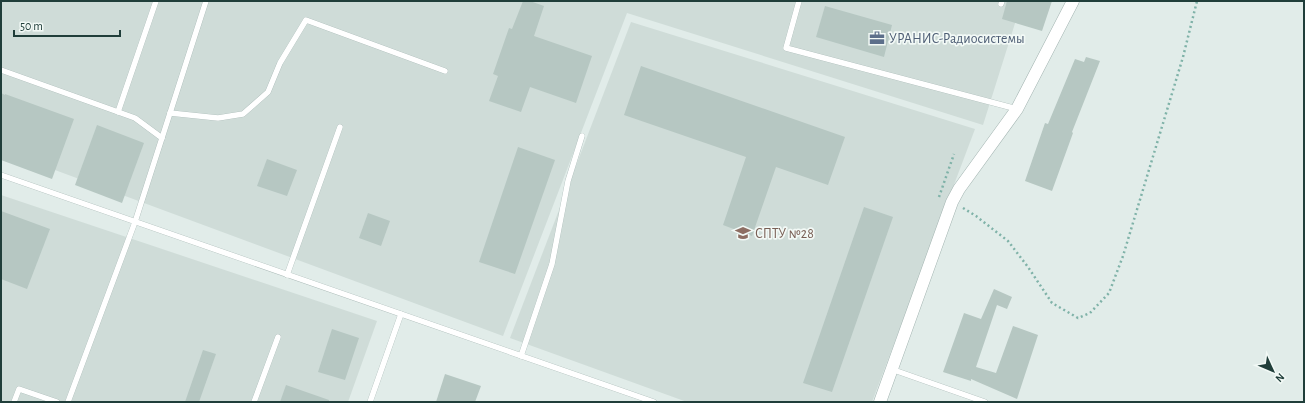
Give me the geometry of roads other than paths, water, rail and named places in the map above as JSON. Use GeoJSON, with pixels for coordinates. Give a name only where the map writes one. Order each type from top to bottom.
{"type":"FeatureCollection","features":[{"type":"Feature","properties":{"kind":"street"},"geometry":{"type":"LineString","coordinates":[[880,402],[952,202],[1017,109],[1073,1]]}},
{"type":"Feature","properties":{"kind":"lane"},"geometry":{"type":"LineString","coordinates":[[118,112],[156,1]]}},
{"type":"Feature","properties":{"kind":"lane"},"geometry":{"type":"LineString","coordinates":[[68,402],[135,222],[206,1]]}},
{"type":"Feature","properties":{"kind":"lane"},"geometry":{"type":"LineString","coordinates":[[799,1],[786,48],[1017,109]]}},
{"type":"Feature","properties":{"kind":"lane"},"geometry":{"type":"LineString","coordinates":[[170,113],[218,118],[243,114],[268,92],[280,63],[306,20],[445,71]]}},
{"type":"Feature","properties":{"kind":"lane"},"geometry":{"type":"LineString","coordinates":[[1,70],[134,118],[162,138]]}},
{"type":"Feature","properties":{"kind":"lane"},"geometry":{"type":"LineString","coordinates":[[287,275],[340,127]]}},
{"type":"Feature","properties":{"kind":"lane"},"geometry":{"type":"LineString","coordinates":[[521,356],[552,264],[568,180],[582,136]]}},
{"type":"Feature","properties":{"kind":"lane"},"geometry":{"type":"LineString","coordinates":[[1,175],[654,402]]}},
{"type":"Feature","properties":{"kind":"lane"},"geometry":{"type":"LineString","coordinates":[[370,402],[401,314]]}},
{"type":"Feature","properties":{"kind":"lane"},"geometry":{"type":"LineString","coordinates":[[254,402],[278,337]]}},
{"type":"Feature","properties":{"kind":"lane"},"geometry":{"type":"LineString","coordinates":[[891,369],[985,402]]}},
{"type":"Feature","properties":{"kind":"lane"},"geometry":{"type":"LineString","coordinates":[[14,402],[19,389],[56,402]]}},
{"type":"Feature","properties":{"kind":"place","name":"УРАНИС-Радиосистемы"},"geometry":{"type":"Point","coordinates":[877,38]}},
{"type":"Feature","properties":{"kind":"place","name":"СПТУ №28"},"geometry":{"type":"Point","coordinates":[743,233]}}]}
